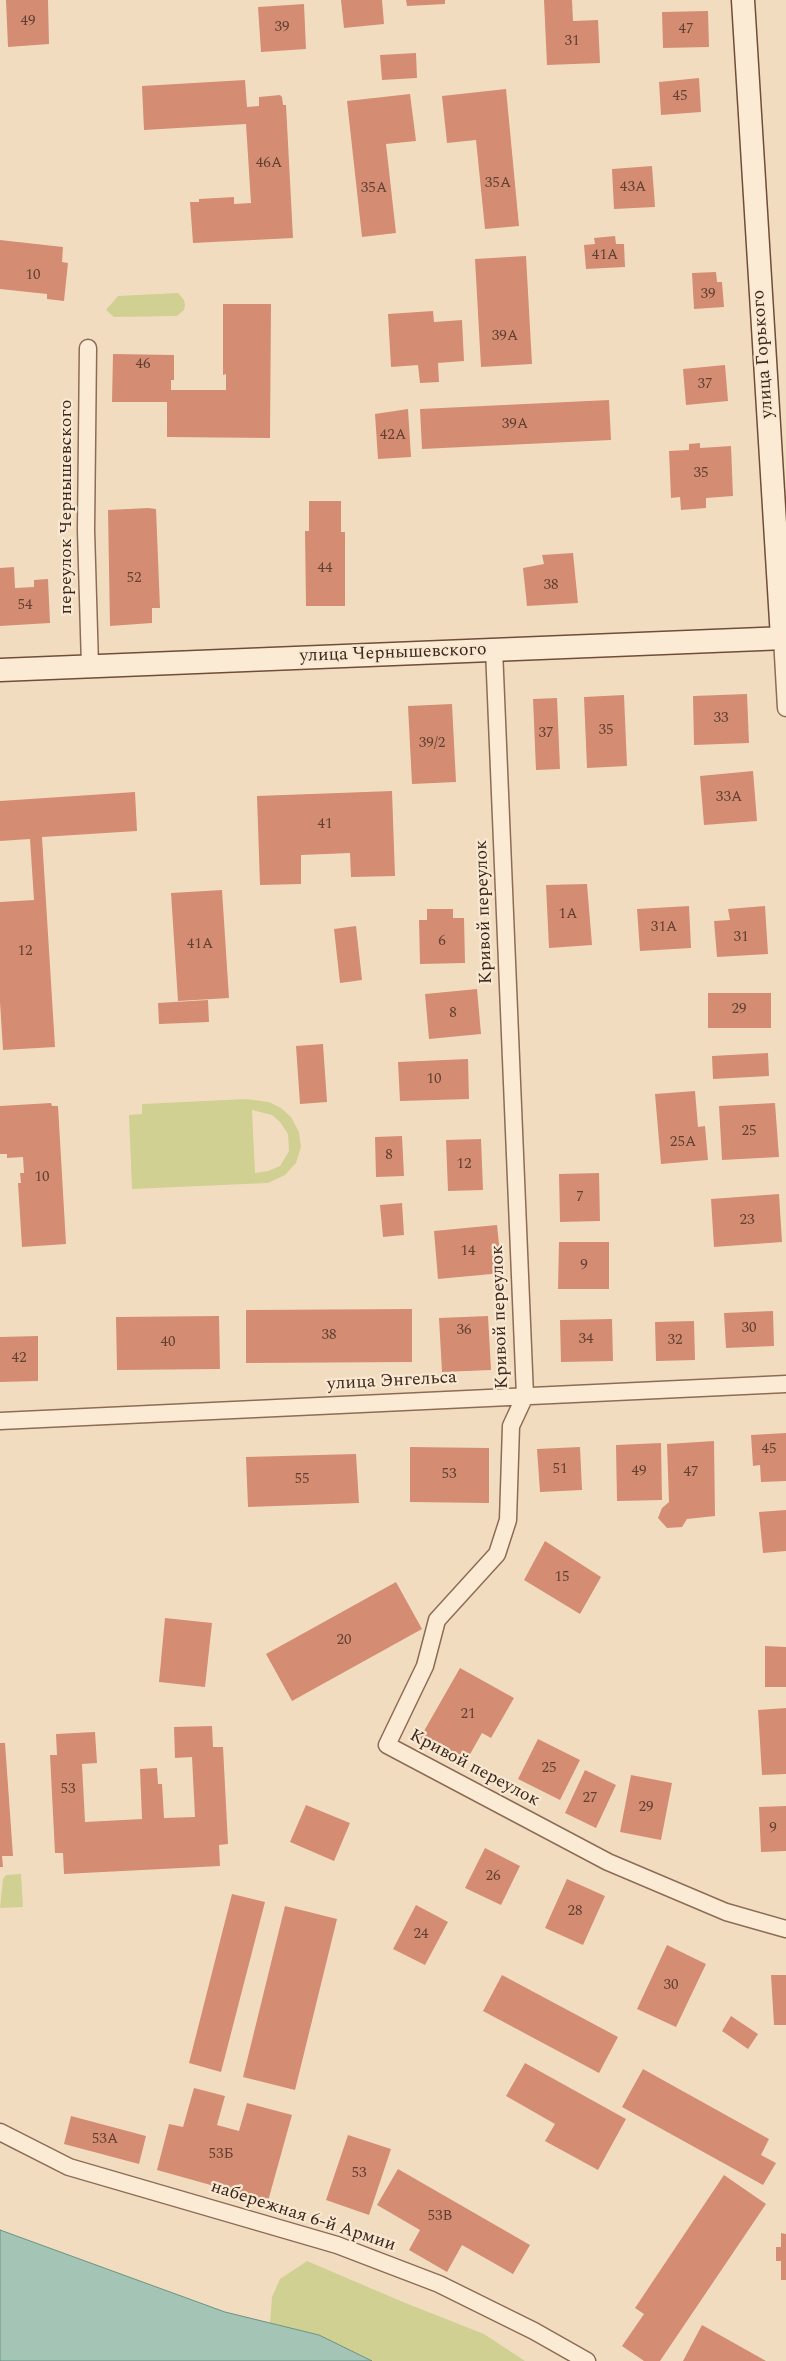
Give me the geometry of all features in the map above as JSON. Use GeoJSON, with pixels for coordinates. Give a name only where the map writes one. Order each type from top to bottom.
{"type":"FeatureCollection","features":[{"type":"Feature","properties":{"kind":"main road","name":"улица Горького"},"geometry":{"type":"LineString","coordinates":[[743,0],[784,638]]}},
{"type":"Feature","properties":{"kind":"main road","name":"улица Чернышевского"},"geometry":{"type":"LineString","coordinates":[[0,670],[784,638]]}},
{"type":"Feature","properties":{"kind":"street","name":"переулок Чернышевского"},"geometry":{"type":"LineString","coordinates":[[88,348],[86,530],[90,666]]}},
{"type":"Feature","properties":{"kind":"street","name":"улица Горького"},"geometry":{"type":"LineString","coordinates":[[784,638],[786,708]]}},
{"type":"Feature","properties":{"kind":"street","name":"Кривой переулок"},"geometry":{"type":"LineString","coordinates":[[494,649],[525,1396],[511,1426],[508,1520],[497,1554],[437,1620],[425,1666],[387,1745],[608,1862],[726,1912],[786,1929]]}},
{"type":"Feature","properties":{"kind":"street","name":"улица Энгельса"},"geometry":{"type":"LineString","coordinates":[[0,1421],[786,1384]]}},
{"type":"Feature","properties":{"kind":"street","name":"набережная 6-й Армии"},"geometry":{"type":"LineString","coordinates":[[0,2132],[69,2167],[336,2245],[439,2284],[534,2331],[587,2361]]}},
{"type":"Feature","properties":{"kind":"shaded area"},"geometry":{"type":"Polygon","coordinates":[[[178,293],[184,300],[185,305],[184,310],[177,316],[114,317],[106,310],[118,296],[178,293]]]}},
{"type":"Feature","properties":{"kind":"shaded area"},"geometry":{"type":"Polygon","coordinates":[[[246,1099],[269,1102],[281,1108],[291,1117],[299,1132],[301,1147],[296,1163],[285,1175],[268,1183],[132,1189],[129,1115],[142,1114],[142,1104],[246,1099]],[[252,1110],[255,1173],[268,1171],[280,1166],[289,1151],[288,1134],[280,1122],[272,1115],[252,1110]]]}},
{"type":"Feature","properties":{"kind":"shaded area"},"geometry":{"type":"Polygon","coordinates":[[[21,1874],[23,1907],[0,1908],[3,1879],[6,1875],[21,1874]]]}},
{"type":"Feature","properties":{"kind":"shaded area"},"geometry":{"type":"Polygon","coordinates":[[[0,2230],[225,2312],[319,2335],[372,2361],[0,2361],[0,2230]]]}},
{"type":"Feature","properties":{"kind":"shaded area"},"geometry":{"type":"Polygon","coordinates":[[[307,2261],[484,2334],[525,2361],[372,2361],[319,2335],[270,2323],[272,2297],[280,2279],[307,2261]]]}},
{"type":"Feature","properties":{"kind":"building"},"geometry":{"type":"Polygon","coordinates":[[[6,0],[48,0],[49,44],[8,47],[6,0]]]}},
{"type":"Feature","properties":{"kind":"building"},"geometry":{"type":"Polygon","coordinates":[[[341,0],[382,0],[384,24],[344,28],[341,0]]]}},
{"type":"Feature","properties":{"kind":"building"},"geometry":{"type":"Polygon","coordinates":[[[406,0],[445,0],[445,4],[407,6],[406,0]]]}},
{"type":"Feature","properties":{"kind":"building"},"geometry":{"type":"Polygon","coordinates":[[[544,0],[572,0],[573,21],[598,20],[600,63],[547,65],[544,0]]]}},
{"type":"Feature","properties":{"kind":"building"},"geometry":{"type":"Polygon","coordinates":[[[304,4],[306,49],[261,52],[258,7],[304,4]]]}},
{"type":"Feature","properties":{"kind":"building"},"geometry":{"type":"Polygon","coordinates":[[[708,11],[709,47],[663,48],[662,12],[708,11]]]}},
{"type":"Feature","properties":{"kind":"building"},"geometry":{"type":"Polygon","coordinates":[[[416,53],[417,78],[382,80],[380,55],[416,53]]]}},
{"type":"Feature","properties":{"kind":"building"},"geometry":{"type":"Polygon","coordinates":[[[699,78],[701,112],[661,115],[659,82],[699,78]]]}},
{"type":"Feature","properties":{"kind":"building"},"geometry":{"type":"Polygon","coordinates":[[[245,80],[247,107],[259,106],[259,97],[280,95],[283,105],[286,105],[293,238],[193,243],[190,202],[199,202],[199,199],[234,197],[234,204],[251,203],[246,124],[144,130],[142,86],[245,80]]]}},
{"type":"Feature","properties":{"kind":"building"},"geometry":{"type":"Polygon","coordinates":[[[506,89],[519,226],[485,229],[476,140],[447,143],[442,96],[506,89]]]}},
{"type":"Feature","properties":{"kind":"building"},"geometry":{"type":"Polygon","coordinates":[[[410,94],[416,141],[386,144],[396,233],[362,237],[347,101],[410,94]]]}},
{"type":"Feature","properties":{"kind":"building"},"geometry":{"type":"Polygon","coordinates":[[[652,166],[655,207],[614,209],[612,169],[652,166]]]}},
{"type":"Feature","properties":{"kind":"building"},"geometry":{"type":"Polygon","coordinates":[[[615,236],[616,244],[624,244],[625,267],[586,269],[584,245],[595,244],[594,238],[615,236]]]}},
{"type":"Feature","properties":{"kind":"building"},"geometry":{"type":"Polygon","coordinates":[[[0,240],[63,247],[62,262],[68,263],[64,301],[47,299],[47,294],[0,289],[0,240]]]}},
{"type":"Feature","properties":{"kind":"building"},"geometry":{"type":"Polygon","coordinates":[[[526,256],[532,364],[481,367],[475,259],[526,256]]]}},
{"type":"Feature","properties":{"kind":"building"},"geometry":{"type":"Polygon","coordinates":[[[716,272],[717,282],[722,282],[724,307],[694,309],[692,273],[716,272]]]}},
{"type":"Feature","properties":{"kind":"building"},"geometry":{"type":"Polygon","coordinates":[[[223,304],[271,304],[270,438],[167,437],[167,402],[112,402],[113,354],[174,355],[174,380],[171,380],[171,390],[226,390],[226,374],[223,375],[223,304]]]}},
{"type":"Feature","properties":{"kind":"building"},"geometry":{"type":"Polygon","coordinates":[[[433,311],[434,322],[462,320],[464,361],[438,363],[439,382],[420,383],[418,365],[391,367],[388,314],[433,311]]]}},
{"type":"Feature","properties":{"kind":"building"},"geometry":{"type":"Polygon","coordinates":[[[725,365],[728,401],[686,405],[683,369],[725,365]]]}},
{"type":"Feature","properties":{"kind":"building"},"geometry":{"type":"Polygon","coordinates":[[[609,400],[611,440],[422,449],[420,409],[609,400]]]}},
{"type":"Feature","properties":{"kind":"building"},"geometry":{"type":"Polygon","coordinates":[[[408,409],[411,457],[378,459],[375,414],[408,409]]]}},
{"type":"Feature","properties":{"kind":"building"},"geometry":{"type":"Polygon","coordinates":[[[700,443],[700,448],[731,446],[733,496],[706,498],[706,508],[681,510],[680,497],[671,498],[669,451],[689,450],[689,444],[700,443]]]}},
{"type":"Feature","properties":{"kind":"building"},"geometry":{"type":"Polygon","coordinates":[[[309,501],[341,501],[341,532],[345,532],[345,606],[306,606],[305,531],[309,531],[309,501]]]}},
{"type":"Feature","properties":{"kind":"building"},"geometry":{"type":"Polygon","coordinates":[[[156,509],[160,608],[152,608],[152,623],[110,626],[108,510],[156,509]]]}},
{"type":"Feature","properties":{"kind":"building"},"geometry":{"type":"Polygon","coordinates":[[[573,553],[578,603],[527,606],[523,568],[544,564],[542,555],[573,553]]]}},
{"type":"Feature","properties":{"kind":"building"},"geometry":{"type":"Polygon","coordinates":[[[14,567],[15,588],[34,587],[34,580],[48,579],[50,623],[0,626],[0,568],[14,567]]]}},
{"type":"Feature","properties":{"kind":"building"},"geometry":{"type":"Polygon","coordinates":[[[747,694],[749,743],[694,745],[693,696],[747,694]]]}},
{"type":"Feature","properties":{"kind":"building"},"geometry":{"type":"Polygon","coordinates":[[[624,695],[627,766],[587,768],[584,697],[624,695]]]}},
{"type":"Feature","properties":{"kind":"building"},"geometry":{"type":"Polygon","coordinates":[[[557,698],[560,769],[536,770],[533,699],[557,698]]]}},
{"type":"Feature","properties":{"kind":"building"},"geometry":{"type":"Polygon","coordinates":[[[452,704],[456,782],[412,784],[408,706],[452,704]]]}},
{"type":"Feature","properties":{"kind":"building"},"geometry":{"type":"Polygon","coordinates":[[[753,771],[757,821],[704,825],[700,776],[753,771]]]}},
{"type":"Feature","properties":{"kind":"building"},"geometry":{"type":"Polygon","coordinates":[[[392,791],[395,876],[351,877],[350,853],[301,855],[301,884],[260,885],[257,796],[392,791]]]}},
{"type":"Feature","properties":{"kind":"building"},"geometry":{"type":"Polygon","coordinates":[[[135,792],[137,831],[42,837],[55,1047],[3,1050],[0,1002],[0,902],[34,900],[30,839],[0,841],[0,801],[135,792]]]}},
{"type":"Feature","properties":{"kind":"building"},"geometry":{"type":"Polygon","coordinates":[[[587,884],[592,945],[549,948],[546,885],[587,884]]]}},
{"type":"Feature","properties":{"kind":"building"},"geometry":{"type":"Polygon","coordinates":[[[222,890],[229,998],[178,1001],[171,893],[222,890]]]}},
{"type":"Feature","properties":{"kind":"building"},"geometry":{"type":"Polygon","coordinates":[[[689,906],[691,948],[640,951],[637,909],[689,906]]]}},
{"type":"Feature","properties":{"kind":"building"},"geometry":{"type":"Polygon","coordinates":[[[765,906],[768,954],[717,957],[714,921],[730,920],[728,909],[765,906]]]}},
{"type":"Feature","properties":{"kind":"building"},"geometry":{"type":"Polygon","coordinates":[[[427,909],[453,909],[453,918],[464,918],[465,963],[420,964],[419,920],[427,920],[427,909]]]}},
{"type":"Feature","properties":{"kind":"building"},"geometry":{"type":"Polygon","coordinates":[[[356,926],[362,980],[340,983],[334,929],[356,926]]]}},
{"type":"Feature","properties":{"kind":"building"},"geometry":{"type":"Polygon","coordinates":[[[477,989],[481,1034],[429,1039],[425,994],[477,989]]]}},
{"type":"Feature","properties":{"kind":"building"},"geometry":{"type":"Polygon","coordinates":[[[708,993],[771,993],[771,1028],[708,1028],[708,993]]]}},
{"type":"Feature","properties":{"kind":"building"},"geometry":{"type":"Polygon","coordinates":[[[208,1000],[209,1022],[159,1024],[158,1003],[208,1000]]]}},
{"type":"Feature","properties":{"kind":"building"},"geometry":{"type":"Polygon","coordinates":[[[323,1044],[327,1102],[300,1104],[296,1046],[323,1044]]]}},
{"type":"Feature","properties":{"kind":"building"},"geometry":{"type":"Polygon","coordinates":[[[768,1053],[769,1076],[713,1079],[712,1056],[768,1053]]]}},
{"type":"Feature","properties":{"kind":"building"},"geometry":{"type":"Polygon","coordinates":[[[468,1059],[469,1099],[400,1101],[398,1062],[468,1059]]]}},
{"type":"Feature","properties":{"kind":"building"},"geometry":{"type":"Polygon","coordinates":[[[695,1091],[698,1127],[705,1126],[708,1160],[661,1164],[655,1094],[695,1091]]]}},
{"type":"Feature","properties":{"kind":"building"},"geometry":{"type":"Polygon","coordinates":[[[51,1103],[52,1106],[58,1106],[66,1244],[22,1247],[18,1183],[21,1183],[20,1173],[24,1173],[23,1157],[7,1158],[7,1154],[0,1154],[0,1106],[51,1103]]]}},
{"type":"Feature","properties":{"kind":"building"},"geometry":{"type":"Polygon","coordinates":[[[775,1103],[779,1157],[722,1160],[719,1106],[775,1103]]]}},
{"type":"Feature","properties":{"kind":"building"},"geometry":{"type":"Polygon","coordinates":[[[402,1136],[404,1176],[376,1177],[375,1137],[402,1136]]]}},
{"type":"Feature","properties":{"kind":"building"},"geometry":{"type":"Polygon","coordinates":[[[481,1139],[483,1190],[448,1191],[446,1140],[481,1139]]]}},
{"type":"Feature","properties":{"kind":"building"},"geometry":{"type":"Polygon","coordinates":[[[599,1173],[600,1221],[560,1222],[559,1174],[599,1173]]]}},
{"type":"Feature","properties":{"kind":"building"},"geometry":{"type":"Polygon","coordinates":[[[779,1194],[782,1242],[714,1247],[711,1199],[779,1194]]]}},
{"type":"Feature","properties":{"kind":"building"},"geometry":{"type":"Polygon","coordinates":[[[402,1203],[404,1235],[383,1237],[380,1205],[402,1203]]]}},
{"type":"Feature","properties":{"kind":"building"},"geometry":{"type":"Polygon","coordinates":[[[497,1225],[502,1273],[438,1279],[434,1231],[497,1225]]]}},
{"type":"Feature","properties":{"kind":"building"},"geometry":{"type":"Polygon","coordinates":[[[559,1242],[609,1242],[609,1289],[558,1289],[559,1242]]]}},
{"type":"Feature","properties":{"kind":"building"},"geometry":{"type":"Polygon","coordinates":[[[412,1309],[412,1362],[246,1363],[246,1310],[412,1309]]]}},
{"type":"Feature","properties":{"kind":"building"},"geometry":{"type":"Polygon","coordinates":[[[773,1311],[774,1346],[726,1348],[724,1313],[773,1311]]]}},
{"type":"Feature","properties":{"kind":"building"},"geometry":{"type":"Polygon","coordinates":[[[219,1316],[220,1369],[117,1370],[116,1317],[219,1316]]]}},
{"type":"Feature","properties":{"kind":"building"},"geometry":{"type":"Polygon","coordinates":[[[488,1316],[491,1370],[442,1372],[439,1318],[488,1316]]]}},
{"type":"Feature","properties":{"kind":"building"},"geometry":{"type":"Polygon","coordinates":[[[612,1319],[613,1361],[561,1362],[560,1320],[612,1319]]]}},
{"type":"Feature","properties":{"kind":"building"},"geometry":{"type":"Polygon","coordinates":[[[694,1321],[695,1360],[656,1361],[655,1322],[694,1321]]]}},
{"type":"Feature","properties":{"kind":"building"},"geometry":{"type":"Polygon","coordinates":[[[38,1336],[38,1381],[0,1382],[0,1337],[38,1336]]]}},
{"type":"Feature","properties":{"kind":"building"},"geometry":{"type":"Polygon","coordinates":[[[786,1433],[786,1481],[761,1482],[760,1465],[753,1466],[751,1435],[786,1433]]]}},
{"type":"Feature","properties":{"kind":"building"},"geometry":{"type":"Polygon","coordinates":[[[714,1441],[715,1516],[687,1519],[682,1527],[667,1528],[658,1518],[662,1508],[669,1502],[667,1444],[714,1441]]]}},
{"type":"Feature","properties":{"kind":"building"},"geometry":{"type":"Polygon","coordinates":[[[661,1443],[662,1500],[617,1501],[616,1445],[661,1443]]]}},
{"type":"Feature","properties":{"kind":"building"},"geometry":{"type":"Polygon","coordinates":[[[410,1447],[489,1448],[489,1503],[410,1502],[410,1447]]]}},
{"type":"Feature","properties":{"kind":"building"},"geometry":{"type":"Polygon","coordinates":[[[580,1447],[582,1490],[540,1492],[537,1449],[580,1447]]]}},
{"type":"Feature","properties":{"kind":"building"},"geometry":{"type":"Polygon","coordinates":[[[356,1454],[359,1503],[248,1507],[246,1457],[356,1454]]]}},
{"type":"Feature","properties":{"kind":"building"},"geometry":{"type":"Polygon","coordinates":[[[786,1510],[786,1551],[763,1553],[759,1512],[786,1510]]]}},
{"type":"Feature","properties":{"kind":"building"},"geometry":{"type":"Polygon","coordinates":[[[545,1541],[601,1577],[580,1614],[524,1580],[545,1541]]]}},
{"type":"Feature","properties":{"kind":"building"},"geometry":{"type":"Polygon","coordinates":[[[396,1582],[422,1629],[292,1701],[266,1654],[396,1582]]]}},
{"type":"Feature","properties":{"kind":"building"},"geometry":{"type":"Polygon","coordinates":[[[165,1618],[212,1623],[205,1687],[159,1682],[165,1618]]]}},
{"type":"Feature","properties":{"kind":"building"},"geometry":{"type":"Polygon","coordinates":[[[765,1646],[786,1647],[786,1687],[765,1687],[765,1646]]]}},
{"type":"Feature","properties":{"kind":"building"},"geometry":{"type":"Polygon","coordinates":[[[460,1668],[514,1698],[491,1738],[482,1733],[465,1763],[420,1738],[460,1668]]]}},
{"type":"Feature","properties":{"kind":"building"},"geometry":{"type":"Polygon","coordinates":[[[786,1708],[786,1774],[762,1775],[758,1710],[786,1708]]]}},
{"type":"Feature","properties":{"kind":"building"},"geometry":{"type":"Polygon","coordinates":[[[212,1726],[213,1747],[223,1747],[228,1844],[219,1845],[220,1866],[64,1874],[63,1853],[55,1853],[50,1755],[57,1755],[56,1734],[95,1732],[97,1763],[82,1764],[85,1822],[142,1819],[140,1769],[157,1768],[158,1784],[162,1784],[164,1818],[195,1817],[192,1757],[175,1758],[174,1727],[212,1726]]]}},
{"type":"Feature","properties":{"kind":"building"},"geometry":{"type":"Polygon","coordinates":[[[538,1739],[580,1760],[560,1800],[518,1779],[538,1739]]]}},
{"type":"Feature","properties":{"kind":"building"},"geometry":{"type":"Polygon","coordinates":[[[0,1743],[5,1743],[13,1856],[2,1856],[3,1867],[0,1867],[0,1743]]]}},
{"type":"Feature","properties":{"kind":"building"},"geometry":{"type":"Polygon","coordinates":[[[585,1770],[616,1785],[596,1828],[565,1813],[585,1770]]]}},
{"type":"Feature","properties":{"kind":"building"},"geometry":{"type":"Polygon","coordinates":[[[631,1775],[672,1783],[661,1840],[620,1832],[631,1775]]]}},
{"type":"Feature","properties":{"kind":"building"},"geometry":{"type":"Polygon","coordinates":[[[306,1805],[350,1823],[334,1861],[290,1842],[306,1805]]]}},
{"type":"Feature","properties":{"kind":"building"},"geometry":{"type":"Polygon","coordinates":[[[786,1806],[786,1851],[761,1852],[759,1807],[786,1806]]]}},
{"type":"Feature","properties":{"kind":"building"},"geometry":{"type":"Polygon","coordinates":[[[485,1848],[520,1866],[501,1905],[465,1888],[485,1848]]]}},
{"type":"Feature","properties":{"kind":"building"},"geometry":{"type":"Polygon","coordinates":[[[567,1879],[605,1896],[583,1945],[545,1928],[567,1879]]]}},
{"type":"Feature","properties":{"kind":"building"},"geometry":{"type":"Polygon","coordinates":[[[232,1894],[265,1902],[221,2072],[189,2063],[232,1894]]]}},
{"type":"Feature","properties":{"kind":"building"},"geometry":{"type":"Polygon","coordinates":[[[416,1905],[448,1922],[425,1965],[393,1949],[416,1905]]]}},
{"type":"Feature","properties":{"kind":"building"},"geometry":{"type":"Polygon","coordinates":[[[285,1906],[337,1919],[295,2090],[243,2077],[285,1906]]]}},
{"type":"Feature","properties":{"kind":"building"},"geometry":{"type":"Polygon","coordinates":[[[667,1945],[706,1964],[676,2027],[637,2009],[667,1945]]]}},
{"type":"Feature","properties":{"kind":"building"},"geometry":{"type":"Polygon","coordinates":[[[502,1975],[618,2037],[599,2073],[483,2011],[502,1975]]]}},
{"type":"Feature","properties":{"kind":"building"},"geometry":{"type":"Polygon","coordinates":[[[771,1975],[786,1975],[786,2025],[774,2025],[771,1975]]]}},
{"type":"Feature","properties":{"kind":"building"},"geometry":{"type":"Polygon","coordinates":[[[731,2016],[758,2034],[748,2049],[722,2031],[731,2016]]]}},
{"type":"Feature","properties":{"kind":"building"},"geometry":{"type":"Polygon","coordinates":[[[525,2063],[626,2119],[598,2170],[545,2141],[555,2124],[506,2096],[525,2063]]]}},
{"type":"Feature","properties":{"kind":"building"},"geometry":{"type":"Polygon","coordinates":[[[643,2069],[769,2139],[761,2155],[776,2163],[763,2185],[622,2107],[643,2069]]]}},
{"type":"Feature","properties":{"kind":"building"},"geometry":{"type":"Polygon","coordinates":[[[194,2088],[225,2096],[217,2125],[239,2131],[247,2103],[292,2115],[268,2201],[157,2170],[169,2124],[183,2127],[194,2088]]]}},
{"type":"Feature","properties":{"kind":"building"},"geometry":{"type":"Polygon","coordinates":[[[71,2116],[146,2136],[139,2164],[64,2144],[71,2116]]]}},
{"type":"Feature","properties":{"kind":"building"},"geometry":{"type":"Polygon","coordinates":[[[348,2135],[391,2149],[369,2215],[326,2200],[348,2135]]]}},
{"type":"Feature","properties":{"kind":"building"},"geometry":{"type":"Polygon","coordinates":[[[398,2169],[530,2245],[513,2274],[462,2245],[447,2272],[409,2250],[420,2230],[377,2205],[398,2169]]]}},
{"type":"Feature","properties":{"kind":"building"},"geometry":{"type":"Polygon","coordinates":[[[724,2175],[766,2204],[660,2361],[644,2361],[622,2346],[644,2314],[635,2308],[724,2175]]]}},
{"type":"Feature","properties":{"kind":"building"},"geometry":{"type":"Polygon","coordinates":[[[781,2233],[786,2234],[786,2280],[781,2280],[781,2261],[776,2261],[776,2247],[781,2247],[781,2233]]]}},
{"type":"Feature","properties":{"kind":"building"},"geometry":{"type":"Polygon","coordinates":[[[702,2325],[766,2361],[683,2361],[702,2325]]]}}]}
